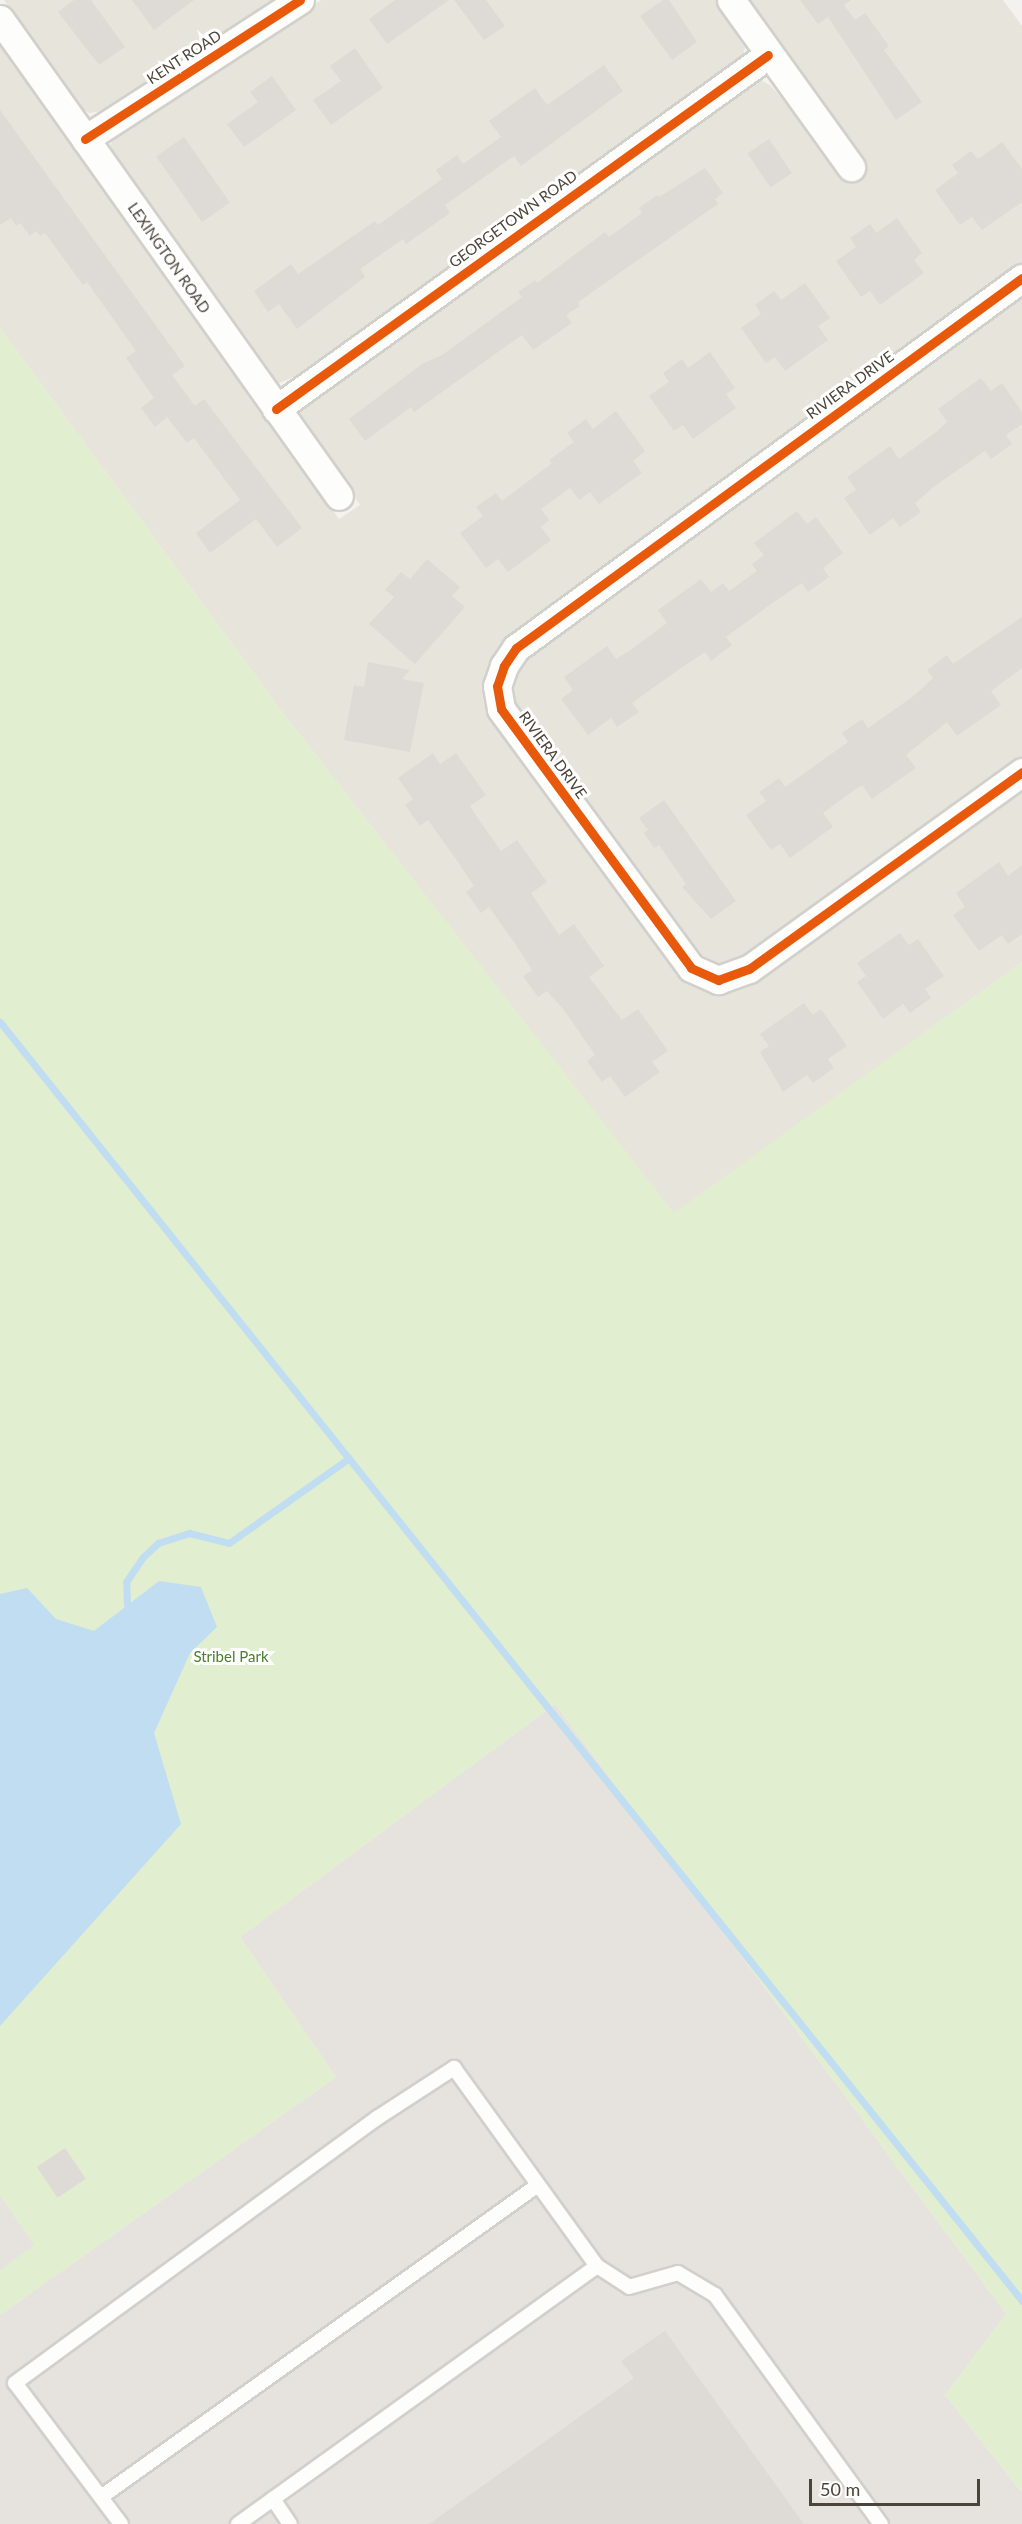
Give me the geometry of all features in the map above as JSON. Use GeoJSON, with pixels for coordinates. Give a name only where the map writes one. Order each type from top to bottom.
{"type":"FeatureCollection","features":[{"type":"Feature","properties":{"kind":"street","name":"KENT ROAD"},"geometry":{"type":"LineString","coordinates":[[85,139],[300,0]]}},
{"type":"Feature","properties":{"kind":"street"},"geometry":{"type":"LineString","coordinates":[[731,0],[851,167]]}},
{"type":"Feature","properties":{"kind":"street","name":"LEXINGTON ROAD"},"geometry":{"type":"LineString","coordinates":[[0,19],[339,496]]}},
{"type":"Feature","properties":{"kind":"street","name":"GEORGETOWN ROAD"},"geometry":{"type":"LineString","coordinates":[[276,409],[768,54]]}},
{"type":"Feature","properties":{"kind":"street","name":"RIVIERA DRIVE"},"geometry":{"type":"LineString","coordinates":[[1022,278],[516,648],[497,686],[501,709],[691,968],[718,980],[749,969],[1022,772]]}},
{"type":"Feature","properties":{"kind":"lane"},"geometry":{"type":"LineString","coordinates":[[122,2524],[15,2383],[376,2118],[454,2068],[597,2266],[629,2287],[678,2273],[715,2295],[881,2524]]}},
{"type":"Feature","properties":{"kind":"lane"},"geometry":{"type":"LineString","coordinates":[[101,2497],[538,2185]]}},
{"type":"Feature","properties":{"kind":"lane"},"geometry":{"type":"LineString","coordinates":[[238,2524],[597,2266]]}},
{"type":"Feature","properties":{"kind":"lane"},"geometry":{"type":"LineString","coordinates":[[273,2499],[290,2524]]}},
{"type":"Feature","properties":{"kind":"shaded area"},"geometry":{"type":"Polygon","coordinates":[[[4,0],[273,0],[102,111],[89,113],[81,108],[4,0]]]}},
{"type":"Feature","properties":{"kind":"shaded area"},"geometry":{"type":"Polygon","coordinates":[[[321,0],[715,0],[745,48],[742,57],[730,67],[294,377],[276,384],[109,147],[116,136],[321,0]]]}},
{"type":"Feature","properties":{"kind":"shaded area"},"geometry":{"type":"Polygon","coordinates":[[[746,0],[1003,0],[1022,26],[1022,962],[674,1214],[280,709],[0,328],[0,41],[339,519],[360,505],[301,421],[298,412],[304,401],[758,79],[770,85],[794,111],[844,182],[863,169],[746,0]]]}},
{"type":"Feature","properties":{"kind":"shaded area"},"geometry":{"type":"Polygon","coordinates":[[[555,1704],[1006,2314],[945,2395],[1022,2493],[1022,2524],[0,2524],[0,2315],[336,2077],[240,1937],[555,1704]]]}},
{"type":"Feature","properties":{"kind":"shaded area"},"geometry":{"type":"Polygon","coordinates":[[[0,2196],[34,2245],[0,2270],[0,2196]]]}},
{"type":"Feature","properties":{"kind":"green space","name":"Stribel Park"},"geometry":{"type":"Polygon","coordinates":[[[0,328],[280,709],[674,1213],[1022,962],[1022,2493],[945,2395],[1006,2314],[555,1704],[240,1937],[336,2077],[0,2315],[0,328]]]}},
{"type":"Feature","properties":{"kind":"water"},"geometry":{"type":"Polygon","coordinates":[[[159,1581],[201,1587],[217,1627],[190,1653],[154,1733],[181,1824],[0,2026],[0,1594],[27,1588],[56,1619],[94,1631],[159,1581]]]}},
{"type":"Feature","properties":{"kind":"building"},"geometry":{"type":"Polygon","coordinates":[[[74,0],[91,0],[125,47],[99,65],[58,12],[74,0]]]}},
{"type":"Feature","properties":{"kind":"building"},"geometry":{"type":"Polygon","coordinates":[[[132,0],[194,0],[154,30],[132,0]]]}},
{"type":"Feature","properties":{"kind":"building"},"geometry":{"type":"Polygon","coordinates":[[[395,0],[449,0],[387,44],[369,19],[395,0]]]}},
{"type":"Feature","properties":{"kind":"building"},"geometry":{"type":"Polygon","coordinates":[[[454,0],[486,0],[505,26],[484,40],[454,0]]]}},
{"type":"Feature","properties":{"kind":"building"},"geometry":{"type":"Polygon","coordinates":[[[663,0],[669,0],[697,42],[672,60],[640,16],[663,0]]]}},
{"type":"Feature","properties":{"kind":"building"},"geometry":{"type":"Polygon","coordinates":[[[800,0],[851,0],[844,5],[855,20],[865,13],[889,46],[884,50],[922,102],[896,120],[828,17],[818,24],[800,0]]]}},
{"type":"Feature","properties":{"kind":"building"},"geometry":{"type":"Polygon","coordinates":[[[355,48],[383,88],[331,125],[313,100],[341,81],[330,66],[355,48]]]}},
{"type":"Feature","properties":{"kind":"building"},"geometry":{"type":"Polygon","coordinates":[[[604,65],[623,91],[521,166],[514,156],[445,205],[450,213],[406,244],[403,239],[360,269],[365,277],[297,329],[279,304],[268,312],[254,291],[291,264],[298,274],[375,221],[378,225],[442,179],[436,170],[457,155],[463,164],[501,137],[489,121],[535,88],[547,105],[604,65]]]}},
{"type":"Feature","properties":{"kind":"building"},"geometry":{"type":"Polygon","coordinates":[[[272,76],[296,110],[244,147],[227,124],[258,102],[250,92],[272,76]]]}},
{"type":"Feature","properties":{"kind":"building"},"geometry":{"type":"Polygon","coordinates":[[[0,110],[185,366],[172,375],[195,406],[204,399],[302,528],[277,547],[256,519],[210,553],[196,533],[240,500],[194,438],[187,443],[167,417],[155,427],[141,408],[154,398],[126,358],[136,351],[87,282],[83,285],[45,233],[40,236],[36,231],[30,236],[20,223],[16,226],[11,218],[0,225],[0,110]]]}},
{"type":"Feature","properties":{"kind":"building"},"geometry":{"type":"Polygon","coordinates":[[[184,137],[230,203],[202,222],[156,157],[184,137]]]}},
{"type":"Feature","properties":{"kind":"building"},"geometry":{"type":"Polygon","coordinates":[[[769,139],[792,173],[770,188],[747,154],[769,139]]]}},
{"type":"Feature","properties":{"kind":"building"},"geometry":{"type":"Polygon","coordinates":[[[1002,142],[1022,169],[1022,202],[982,230],[972,217],[960,225],[935,190],[958,173],[952,165],[971,151],[978,159],[1002,142]]]}},
{"type":"Feature","properties":{"kind":"building"},"geometry":{"type":"Polygon","coordinates":[[[705,168],[723,193],[715,199],[718,204],[578,302],[580,306],[566,315],[572,323],[533,350],[522,335],[414,412],[411,407],[365,441],[349,419],[422,364],[442,355],[522,297],[518,292],[535,280],[537,283],[605,232],[609,237],[642,213],[639,208],[657,195],[659,197],[705,168]]]}},
{"type":"Feature","properties":{"kind":"building"},"geometry":{"type":"Polygon","coordinates":[[[897,218],[922,253],[914,260],[924,273],[880,305],[870,291],[861,297],[836,261],[856,247],[850,238],[870,224],[876,233],[897,218]]]}},
{"type":"Feature","properties":{"kind":"building"},"geometry":{"type":"Polygon","coordinates":[[[805,283],[830,318],[818,326],[828,340],[785,371],[775,357],[766,363],[741,328],[761,314],[755,305],[774,291],[781,300],[805,283]]]}},
{"type":"Feature","properties":{"kind":"building"},"geometry":{"type":"Polygon","coordinates":[[[710,352],[735,388],[726,394],[736,408],[693,439],[683,425],[674,431],[649,396],[669,382],[663,373],[682,359],[688,368],[710,352]]]}},
{"type":"Feature","properties":{"kind":"building"},"geometry":{"type":"Polygon","coordinates":[[[981,378],[991,391],[1002,383],[1022,412],[1022,424],[1006,435],[1012,444],[991,459],[985,451],[936,485],[915,503],[921,512],[900,527],[893,518],[870,535],[844,498],[856,490],[847,477],[890,446],[899,459],[936,432],[947,422],[938,409],[981,378]]]}},
{"type":"Feature","properties":{"kind":"building"},"geometry":{"type":"Polygon","coordinates":[[[616,411],[645,451],[633,461],[642,473],[599,504],[590,492],[579,500],[570,488],[541,509],[549,520],[541,527],[551,540],[508,572],[498,559],[486,568],[460,533],[483,516],[476,507],[496,493],[502,501],[552,463],[549,460],[574,442],[567,433],[586,419],[593,429],[616,411]]]}},
{"type":"Feature","properties":{"kind":"building"},"geometry":{"type":"Polygon","coordinates":[[[797,511],[807,524],[816,517],[843,553],[823,568],[829,577],[808,592],[802,583],[726,637],[732,645],[711,661],[705,652],[632,703],[639,712],[617,727],[611,718],[588,735],[561,699],[573,690],[564,677],[607,646],[616,659],[629,651],[667,623],[658,610],[701,579],[711,592],[723,583],[729,591],[757,571],[752,564],[764,555],[754,543],[797,511]]]}},
{"type":"Feature","properties":{"kind":"building"},"geometry":{"type":"Polygon","coordinates":[[[427,559],[460,587],[452,596],[465,607],[415,664],[369,624],[394,597],[385,590],[401,572],[410,579],[427,559]]]}},
{"type":"Feature","properties":{"kind":"building"},"geometry":{"type":"Polygon","coordinates":[[[1022,617],[1022,668],[991,691],[1001,705],[957,736],[947,722],[906,755],[916,768],[872,799],[862,785],[853,791],[823,813],[833,827],[790,858],[780,844],[771,850],[746,815],[766,801],[759,792],[779,778],[785,787],[848,742],[842,733],[862,719],[868,728],[915,695],[933,678],[927,670],[947,655],[953,664],[1022,617]]]}},
{"type":"Feature","properties":{"kind":"building"},"geometry":{"type":"Polygon","coordinates":[[[368,662],[410,670],[402,679],[424,683],[410,752],[344,740],[354,685],[364,687],[368,662]]]}},
{"type":"Feature","properties":{"kind":"building"},"geometry":{"type":"Polygon","coordinates":[[[433,753],[440,764],[456,753],[486,795],[470,806],[477,817],[501,851],[517,840],[547,882],[531,893],[559,935],[574,924],[604,966],[589,977],[622,1020],[638,1009],[668,1051],[652,1062],[660,1072],[625,1097],[610,1076],[602,1082],[587,1061],[595,1055],[564,1010],[547,991],[538,997],[523,976],[532,970],[489,907],[481,913],[466,892],[474,886],[428,820],[420,826],[405,805],[413,799],[398,778],[433,753]]]}},
{"type":"Feature","properties":{"kind":"building"},"geometry":{"type":"Polygon","coordinates":[[[664,800],[736,901],[711,919],[682,887],[686,884],[659,845],[654,848],[644,833],[648,830],[639,818],[664,800]]]}},
{"type":"Feature","properties":{"kind":"building"},"geometry":{"type":"Polygon","coordinates":[[[999,862],[1008,876],[1022,865],[1022,934],[1008,944],[1002,935],[979,951],[953,915],[965,907],[956,893],[999,862]]]}},
{"type":"Feature","properties":{"kind":"building"},"geometry":{"type":"Polygon","coordinates":[[[900,933],[909,945],[918,939],[944,976],[925,989],[931,998],[910,1013],[903,1004],[883,1019],[857,982],[866,976],[857,963],[900,933]]]}},
{"type":"Feature","properties":{"kind":"building"},"geometry":{"type":"Polygon","coordinates":[[[804,1003],[813,1015],[821,1009],[847,1046],[828,1059],[834,1068],[813,1083],[807,1075],[783,1092],[760,1052],[769,1046],[760,1034],[804,1003]]]}},
{"type":"Feature","properties":{"kind":"building"},"geometry":{"type":"Polygon","coordinates":[[[65,2148],[86,2179],[58,2198],[37,2167],[65,2148]]]}},
{"type":"Feature","properties":{"kind":"building"},"geometry":{"type":"Polygon","coordinates":[[[665,2331],[804,2524],[429,2524],[634,2378],[621,2361],[665,2331]]]}},
{"type":"Feature","properties":{"kind":"waterway"},"geometry":{"type":"LineString","coordinates":[[0,1022],[1022,2301]]}},
{"type":"Feature","properties":{"kind":"waterway"},"geometry":{"type":"LineString","coordinates":[[127,1605],[126,1582],[143,1557],[158,1543],[189,1533],[229,1543],[349,1458]]}},
{"type":"Feature","properties":{"kind":"cycle path"},"geometry":{"type":"LineString","coordinates":[[85,139],[300,0]]}},
{"type":"Feature","properties":{"kind":"cycle path"},"geometry":{"type":"LineString","coordinates":[[276,409],[768,55]]}},
{"type":"Feature","properties":{"kind":"cycle path"},"geometry":{"type":"LineString","coordinates":[[1022,278],[516,648],[504,666],[497,686],[501,709],[691,968],[718,980],[749,969],[1022,772]]}}]}
